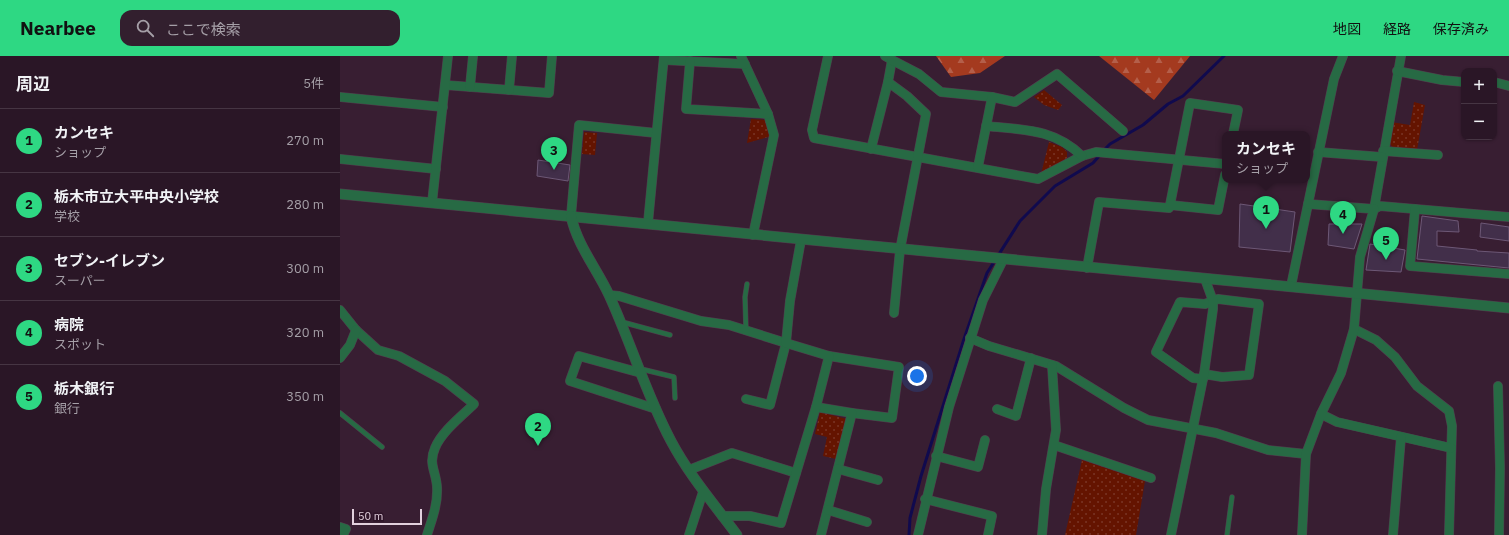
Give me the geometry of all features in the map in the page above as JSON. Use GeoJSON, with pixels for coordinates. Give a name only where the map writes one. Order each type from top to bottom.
{"type":"FeatureCollection","features":[{"type":"Feature","properties":{"kind":"street"},"geometry":{"type":"LineString","coordinates":[[432,203],[448,56]]}},
{"type":"Feature","properties":{"kind":"street"},"geometry":{"type":"LineString","coordinates":[[470,87],[473,56]]}},
{"type":"Feature","properties":{"kind":"street"},"geometry":{"type":"LineString","coordinates":[[509,90],[512,56]]}},
{"type":"Feature","properties":{"kind":"street"},"geometry":{"type":"LineString","coordinates":[[445,85],[549,93],[552,56]]}},
{"type":"Feature","properties":{"kind":"street"},"geometry":{"type":"LineString","coordinates":[[828,56],[812,130],[812,135],[814,138],[1038,179],[1082,156],[1096,152],[1222,164]]}},
{"type":"Feature","properties":{"kind":"street"},"geometry":{"type":"LineString","coordinates":[[1291,286],[1308,204],[1314,157],[1334,79],[1343,56]]}},
{"type":"Feature","properties":{"kind":"street"},"geometry":{"type":"LineString","coordinates":[[1302,535],[1306,454],[1320,414],[1341,373],[1354,329],[1360,257],[1374,209],[1397,71],[1401,56]]}},
{"type":"Feature","properties":{"kind":"street"},"geometry":{"type":"LineString","coordinates":[[648,224],[664,58],[690,61],[743,60],[768,114],[774,135],[753,235]]}},
{"type":"Feature","properties":{"kind":"street"},"geometry":{"type":"LineString","coordinates":[[871,149],[888,82],[889,58],[919,74],[941,92],[992,97],[1015,102],[1057,74],[1124,132]]}},
{"type":"Feature","properties":{"kind":"street"},"geometry":{"type":"LineString","coordinates":[[690,61],[686,109],[768,114]]}},
{"type":"Feature","properties":{"kind":"street"},"geometry":{"type":"LineString","coordinates":[[1397,71],[1442,80],[1461,82]]}},
{"type":"Feature","properties":{"kind":"street"},"geometry":{"type":"LineString","coordinates":[[888,82],[907,96],[926,114],[900,250],[894,313]]}},
{"type":"Feature","properties":{"kind":"street"},"geometry":{"type":"LineString","coordinates":[[1497,83],[1509,86]]}},
{"type":"Feature","properties":{"kind":"street"},"geometry":{"type":"LineString","coordinates":[[340,97],[443,108]]}},
{"type":"Feature","properties":{"kind":"street"},"geometry":{"type":"LineString","coordinates":[[978,168],[992,97]]}},
{"type":"Feature","properties":{"kind":"street"},"geometry":{"type":"LineString","coordinates":[[1170,205],[1190,102],[1238,110],[1234,131]]}},
{"type":"Feature","properties":{"kind":"street"},"geometry":{"type":"LineString","coordinates":[[656,133],[580,125],[571,216],[577,236],[609,295],[656,409],[671,440],[703,492],[737,535]]}},
{"type":"Feature","properties":{"kind":"street"},"geometry":{"type":"LineString","coordinates":[[986,126],[1047,133],[1072,146],[1082,156]]}},
{"type":"Feature","properties":{"kind":"street"},"geometry":{"type":"LineString","coordinates":[[1314,157],[1383,154],[1438,155]]}},
{"type":"Feature","properties":{"kind":"street"},"geometry":{"type":"LineString","coordinates":[[340,159],[436,169]]}},
{"type":"Feature","properties":{"kind":"street"},"geometry":{"type":"LineString","coordinates":[[1087,268],[1099,202],[1169,208],[1170,205],[1218,210],[1223,183]]}},
{"type":"Feature","properties":{"kind":"street"},"geometry":{"type":"LineString","coordinates":[[340,194],[900,250],[1356,292],[1509,308]]}},
{"type":"Feature","properties":{"kind":"street"},"geometry":{"type":"LineString","coordinates":[[1308,204],[1374,209],[1380,206],[1509,217]]}},
{"type":"Feature","properties":{"kind":"street"},"geometry":{"type":"LineString","coordinates":[[1415,209],[1410,266],[1509,274]]}},
{"type":"Feature","properties":{"kind":"street"},"geometry":{"type":"LineString","coordinates":[[746,399],[770,405],[786,343],[790,301],[801,240]]}},
{"type":"Feature","properties":{"kind":"street"},"geometry":{"type":"LineString","coordinates":[[918,535],[936,456],[970,338],[984,300],[1003,260]]}},
{"type":"Feature","properties":{"kind":"street"},"geometry":{"type":"LineString","coordinates":[[1171,535],[1203,376],[1213,308],[1213,301],[1205,279]]}},
{"type":"Feature","properties":{"kind":"street"},"geometry":{"type":"LineString","coordinates":[[609,295],[619,296],[701,321],[729,325],[829,356],[899,367],[892,418],[816,407]]}},
{"type":"Feature","properties":{"kind":"street"},"geometry":{"type":"LineString","coordinates":[[1218,299],[1259,304],[1249,375],[1222,377],[1203,376],[1192,378],[1156,352],[1180,302],[1205,304],[1213,301],[1218,299]]}},
{"type":"Feature","properties":{"kind":"street"},"geometry":{"type":"LineString","coordinates":[[340,310],[356,330],[378,350],[399,356],[445,381],[474,404],[444,435],[436,447],[431,465],[437,486],[436,507],[427,535]]}},
{"type":"Feature","properties":{"kind":"street"},"geometry":{"type":"LineString","coordinates":[[1354,329],[1376,340],[1395,357],[1417,386],[1449,412],[1452,426],[1449,535]]}},
{"type":"Feature","properties":{"kind":"street"},"geometry":{"type":"LineString","coordinates":[[340,358],[350,345],[356,330]]}},
{"type":"Feature","properties":{"kind":"street"},"geometry":{"type":"LineString","coordinates":[[970,338],[990,346],[1052,365],[1124,408],[1148,420],[1193,428],[1268,450],[1306,454]]}},
{"type":"Feature","properties":{"kind":"street"},"geometry":{"type":"LineString","coordinates":[[640,371],[579,356],[570,381],[656,409]]}},
{"type":"Feature","properties":{"kind":"street"},"geometry":{"type":"LineString","coordinates":[[722,516],[750,516],[781,523],[816,407],[829,356]]}},
{"type":"Feature","properties":{"kind":"street"},"geometry":{"type":"LineString","coordinates":[[997,409],[1016,416],[1031,358]]}},
{"type":"Feature","properties":{"kind":"street"},"geometry":{"type":"LineString","coordinates":[[1042,535],[1046,489],[1056,430],[1052,365]]}},
{"type":"Feature","properties":{"kind":"street"},"geometry":{"type":"LineString","coordinates":[[1498,386],[1500,468],[1499,535]]}},
{"type":"Feature","properties":{"kind":"street"},"geometry":{"type":"LineString","coordinates":[[821,535],[852,413]]}},
{"type":"Feature","properties":{"kind":"street"},"geometry":{"type":"LineString","coordinates":[[1320,414],[1337,422],[1451,448]]}},
{"type":"Feature","properties":{"kind":"street"},"geometry":{"type":"LineString","coordinates":[[1393,535],[1401,437]]}},
{"type":"Feature","properties":{"kind":"street"},"geometry":{"type":"LineString","coordinates":[[936,456],[978,467],[986,440]]}},
{"type":"Feature","properties":{"kind":"street"},"geometry":{"type":"LineString","coordinates":[[1054,445],[1151,478]]}},
{"type":"Feature","properties":{"kind":"street"},"geometry":{"type":"LineString","coordinates":[[689,470],[732,453],[796,473]]}},
{"type":"Feature","properties":{"kind":"street"},"geometry":{"type":"LineString","coordinates":[[838,469],[878,480]]}},
{"type":"Feature","properties":{"kind":"street"},"geometry":{"type":"LineString","coordinates":[[689,535],[703,492]]}},
{"type":"Feature","properties":{"kind":"street"},"geometry":{"type":"LineString","coordinates":[[925,499],[992,516],[988,535]]}},
{"type":"Feature","properties":{"kind":"street"},"geometry":{"type":"LineString","coordinates":[[828,510],[867,522]]}},
{"type":"Feature","properties":{"kind":"street"},"geometry":{"type":"LineString","coordinates":[[340,527],[346,529],[343,535]]}},
{"type":"Feature","properties":{"kind":"lane"},"geometry":{"type":"LineString","coordinates":[[746,330],[745,297],[747,284]]}},
{"type":"Feature","properties":{"kind":"lane"},"geometry":{"type":"LineString","coordinates":[[620,322],[670,335]]}},
{"type":"Feature","properties":{"kind":"lane"},"geometry":{"type":"LineString","coordinates":[[640,371],[674,377],[675,398]]}},
{"type":"Feature","properties":{"kind":"lane"},"geometry":{"type":"LineString","coordinates":[[340,412],[382,447]]}},
{"type":"Feature","properties":{"kind":"lane"},"geometry":{"type":"LineString","coordinates":[[1227,535],[1232,497]]}},
{"type":"Feature","properties":{"kind":"green space"},"geometry":{"type":"Polygon","coordinates":[[[936,56],[1005,56],[980,73],[951,77],[936,56]]]}},
{"type":"Feature","properties":{"kind":"green space"},"geometry":{"type":"Polygon","coordinates":[[[1099,56],[1190,56],[1154,100],[1099,56]]]}},
{"type":"Feature","properties":{"kind":"shaded area"},"geometry":{"type":"Polygon","coordinates":[[[1044,90],[1062,105],[1058,110],[1044,105],[1034,97],[1044,90]]]}},
{"type":"Feature","properties":{"kind":"shaded area"},"geometry":{"type":"Polygon","coordinates":[[[1414,102],[1425,105],[1417,150],[1393,148],[1388,141],[1391,122],[1410,125],[1414,102]]]}},
{"type":"Feature","properties":{"kind":"shaded area"},"geometry":{"type":"Polygon","coordinates":[[[751,119],[767,120],[772,136],[747,143],[751,119]]]}},
{"type":"Feature","properties":{"kind":"shaded area"},"geometry":{"type":"Polygon","coordinates":[[[584,132],[597,133],[595,155],[582,154],[584,132]]]}},
{"type":"Feature","properties":{"kind":"shaded area"},"geometry":{"type":"Polygon","coordinates":[[[1049,142],[1062,147],[1067,152],[1067,158],[1041,174],[1049,142]]]}},
{"type":"Feature","properties":{"kind":"shaded area"},"geometry":{"type":"Polygon","coordinates":[[[820,412],[847,419],[836,459],[823,456],[827,437],[815,434],[820,412]]]}},
{"type":"Feature","properties":{"kind":"shaded area"},"geometry":{"type":"Polygon","coordinates":[[[1082,460],[1145,481],[1136,535],[1065,535],[1082,460]]]}},
{"type":"Feature","properties":{"kind":"building"},"geometry":{"type":"Polygon","coordinates":[[[538,160],[570,165],[568,181],[537,176],[538,160]]]}},
{"type":"Feature","properties":{"kind":"building"},"geometry":{"type":"Polygon","coordinates":[[[1240,204],[1295,212],[1290,252],[1239,247],[1240,204]]]}},
{"type":"Feature","properties":{"kind":"building"},"geometry":{"type":"Polygon","coordinates":[[[1422,216],[1458,221],[1459,232],[1437,231],[1437,246],[1509,253],[1509,268],[1417,259],[1422,216]]]}},
{"type":"Feature","properties":{"kind":"building"},"geometry":{"type":"Polygon","coordinates":[[[1481,223],[1509,227],[1509,241],[1480,237],[1481,223]]]}},
{"type":"Feature","properties":{"kind":"building"},"geometry":{"type":"Polygon","coordinates":[[[1329,224],[1362,224],[1354,249],[1328,245],[1329,224]]]}},
{"type":"Feature","properties":{"kind":"building"},"geometry":{"type":"Polygon","coordinates":[[[1370,244],[1405,250],[1401,272],[1366,270],[1370,244]]]}},
{"type":"Feature","properties":{"kind":"waterway"},"geometry":{"type":"LineString","coordinates":[[1104,150],[1110,144],[1143,125],[1168,104],[1183,96],[1224,56]]}},
{"type":"Feature","properties":{"kind":"waterway"},"geometry":{"type":"LineString","coordinates":[[909,535],[910,518],[921,476],[964,339],[987,273],[1020,221],[1055,186],[1093,163],[1100,155]]}},
{"type":"Feature","properties":{"kind":"place","name":"セブン-イレブン"},"geometry":{"type":"Point","coordinates":[554,170]}},
{"type":"Feature","properties":{"kind":"place","name":"カンセキ"},"geometry":{"type":"Point","coordinates":[1266,229]}},
{"type":"Feature","properties":{"kind":"place","name":"病院"},"geometry":{"type":"Point","coordinates":[1343,234]}},
{"type":"Feature","properties":{"kind":"place","name":"栃木銀行"},"geometry":{"type":"Point","coordinates":[1386,260]}},
{"type":"Feature","properties":{"kind":"place","name":"栃木市立大平中央小学校"},"geometry":{"type":"Point","coordinates":[538,446]}}]}
